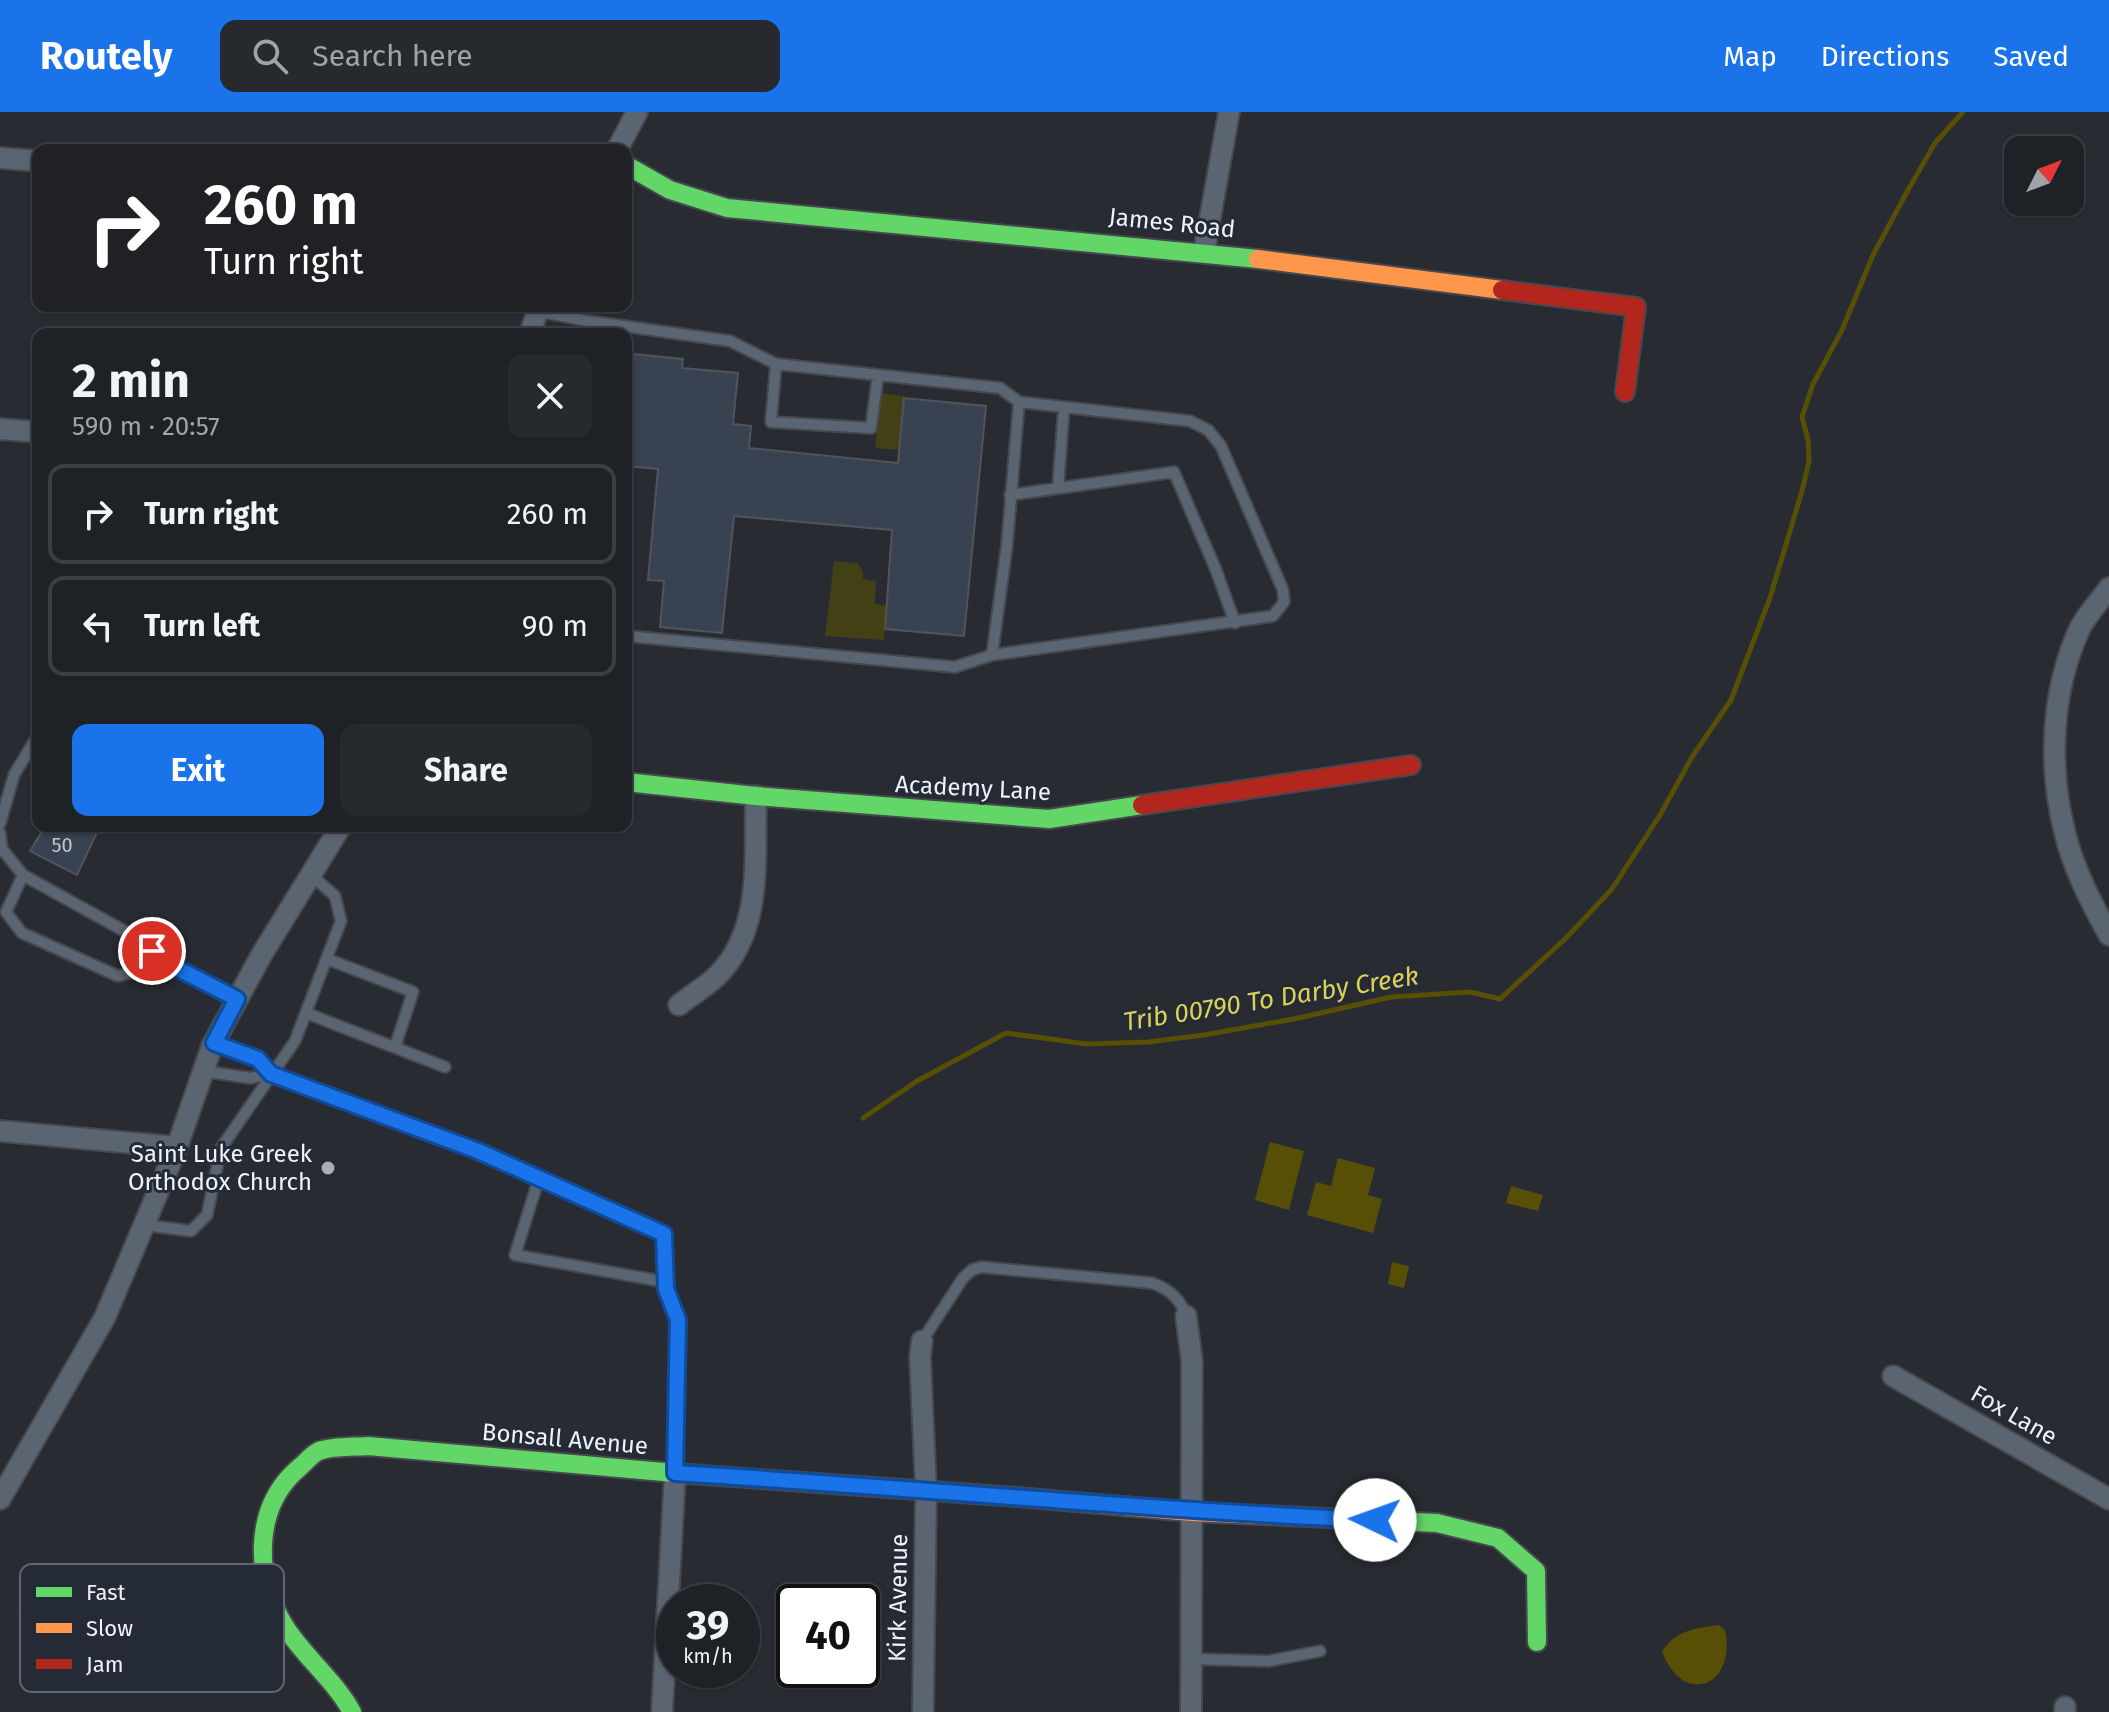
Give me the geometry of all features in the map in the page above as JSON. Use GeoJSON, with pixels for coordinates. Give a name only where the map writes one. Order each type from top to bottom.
{"type":"FeatureCollection","features":[{"type":"Feature","properties":{"kind":"street"},"geometry":{"type":"LineString","coordinates":[[620,144],[637,112]]}},
{"type":"Feature","properties":{"kind":"street"},"geometry":{"type":"LineString","coordinates":[[1204,252],[1229,112]]}},
{"type":"Feature","properties":{"kind":"street"},"geometry":{"type":"LineString","coordinates":[[0,158],[32,161]]}},
{"type":"Feature","properties":{"kind":"street","name":"James Road"},"geometry":{"type":"LineString","coordinates":[[632,168],[670,190],[727,208],[1204,252],[1636,307],[1625,392]]}},
{"type":"Feature","properties":{"kind":"street"},"geometry":{"type":"LineString","coordinates":[[0,429],[32,432]]}},
{"type":"Feature","properties":{"kind":"street"},"geometry":{"type":"LineString","coordinates":[[2109,588],[2081,625],[2062,675],[2053,762],[2065,835],[2092,904],[2109,935]]}},
{"type":"Feature","properties":{"kind":"street","name":"Academy Lane"},"geometry":{"type":"LineString","coordinates":[[632,783],[756,796],[1049,819],[1411,765]]}},
{"type":"Feature","properties":{"kind":"street"},"geometry":{"type":"LineString","coordinates":[[679,1005],[718,975],[741,943],[753,906],[756,796]]}},
{"type":"Feature","properties":{"kind":"street"},"geometry":{"type":"LineString","coordinates":[[0,1499],[105,1317],[177,1147],[214,1043],[337,832]]}},
{"type":"Feature","properties":{"kind":"street"},"geometry":{"type":"LineString","coordinates":[[0,1131],[177,1147]]}},
{"type":"Feature","properties":{"kind":"street"},"geometry":{"type":"LineString","coordinates":[[1186,1316],[1192,1361],[1191,1712]]}},
{"type":"Feature","properties":{"kind":"street","name":"Kirk Avenue"},"geometry":{"type":"LineString","coordinates":[[922,1341],[920,1357],[926,1489],[923,1712]]}},
{"type":"Feature","properties":{"kind":"street","name":"Fox Lane"},"geometry":{"type":"LineString","coordinates":[[1893,1376],[2109,1499]]}},
{"type":"Feature","properties":{"kind":"street","name":"Bonsall Avenue"},"geometry":{"type":"LineString","coordinates":[[263,1564],[267,1512],[287,1478],[319,1451],[368,1446],[675,1473],[926,1489],[1192,1512],[1437,1523],[1498,1538],[1536,1571],[1537,1642]]}},
{"type":"Feature","properties":{"kind":"street"},"geometry":{"type":"LineString","coordinates":[[662,1712],[675,1473]]}},
{"type":"Feature","properties":{"kind":"street","name":"Bonsall Avenue"},"geometry":{"type":"LineString","coordinates":[[284,1625],[334,1683],[352,1712]]}},
{"type":"Feature","properties":{"kind":"lane"},"geometry":{"type":"LineString","coordinates":[[553,312],[588,321],[730,341],[776,364],[1000,388],[1019,402],[1190,421],[1208,430],[1221,446],[1283,590],[1284,602],[1273,616],[992,655],[955,667],[632,637]]}},
{"type":"Feature","properties":{"kind":"lane"},"geometry":{"type":"LineString","coordinates":[[587,328],[588,321]]}},
{"type":"Feature","properties":{"kind":"lane"},"geometry":{"type":"LineString","coordinates":[[776,364],[771,422],[871,428],[878,375]]}},
{"type":"Feature","properties":{"kind":"lane"},"geometry":{"type":"LineString","coordinates":[[992,655],[1007,545],[1019,402]]}},
{"type":"Feature","properties":{"kind":"lane"},"geometry":{"type":"LineString","coordinates":[[1058,488],[1064,407]]}},
{"type":"Feature","properties":{"kind":"lane"},"geometry":{"type":"LineString","coordinates":[[1010,495],[1174,472],[1235,623]]}},
{"type":"Feature","properties":{"kind":"lane"},"geometry":{"type":"LineString","coordinates":[[0,824],[14,775],[32,745]]}},
{"type":"Feature","properties":{"kind":"lane"},"geometry":{"type":"LineString","coordinates":[[0,833],[2,849],[23,875],[137,938],[167,963],[237,999]]}},
{"type":"Feature","properties":{"kind":"lane"},"geometry":{"type":"LineString","coordinates":[[23,875],[6,912],[22,933],[118,976],[167,963]]}},
{"type":"Feature","properties":{"kind":"lane"},"geometry":{"type":"LineString","coordinates":[[144,1225],[191,1231],[207,1215],[221,1148],[295,1041],[341,921],[335,896],[311,875]]}},
{"type":"Feature","properties":{"kind":"lane"},"geometry":{"type":"LineString","coordinates":[[327,959],[413,992],[395,1047]]}},
{"type":"Feature","properties":{"kind":"lane"},"geometry":{"type":"LineString","coordinates":[[306,1013],[445,1067]]}},
{"type":"Feature","properties":{"kind":"lane"},"geometry":{"type":"LineString","coordinates":[[214,1043],[258,1059],[271,1074],[478,1151],[664,1234],[666,1282],[678,1320],[675,1473]]}},
{"type":"Feature","properties":{"kind":"lane"},"geometry":{"type":"LineString","coordinates":[[202,1071],[250,1078],[271,1074]]}},
{"type":"Feature","properties":{"kind":"lane"},"geometry":{"type":"LineString","coordinates":[[539,1178],[515,1255],[666,1282]]}},
{"type":"Feature","properties":{"kind":"lane"},"geometry":{"type":"LineString","coordinates":[[922,1341],[963,1278],[981,1267],[1152,1283],[1174,1295],[1182,1304],[1186,1316]]}},
{"type":"Feature","properties":{"kind":"lane"},"geometry":{"type":"LineString","coordinates":[[1191,1659],[1269,1661],[1320,1651]]}},
{"type":"Feature","properties":{"kind":"shaded area"},"geometry":{"type":"Polygon","coordinates":[[[881,393],[904,396],[899,450],[875,448],[881,393]]]}},
{"type":"Feature","properties":{"kind":"shaded area"},"geometry":{"type":"Polygon","coordinates":[[[834,561],[857,563],[863,571],[863,579],[876,581],[875,604],[886,606],[884,640],[825,636],[834,561]]]}},
{"type":"Feature","properties":{"kind":"shaded area"},"geometry":{"type":"Polygon","coordinates":[[[1270,1142],[1304,1151],[1289,1210],[1255,1200],[1270,1142]]]}},
{"type":"Feature","properties":{"kind":"shaded area"},"geometry":{"type":"Polygon","coordinates":[[[1338,1158],[1375,1168],[1368,1195],[1382,1199],[1373,1233],[1307,1215],[1316,1182],[1331,1186],[1338,1158]]]}},
{"type":"Feature","properties":{"kind":"shaded area"},"geometry":{"type":"Polygon","coordinates":[[[1511,1186],[1543,1195],[1538,1211],[1506,1203],[1511,1186]]]}},
{"type":"Feature","properties":{"kind":"shaded area"},"geometry":{"type":"Polygon","coordinates":[[[1392,1262],[1409,1266],[1404,1288],[1388,1284],[1392,1262]]]}},
{"type":"Feature","properties":{"kind":"shaded area"},"geometry":{"type":"Polygon","coordinates":[[[1719,1625],[1725,1630],[1727,1649],[1716,1676],[1707,1683],[1695,1684],[1683,1680],[1672,1670],[1662,1652],[1679,1635],[1719,1625]]]}},
{"type":"Feature","properties":{"kind":"building"},"geometry":{"type":"Polygon","coordinates":[[[634,354],[683,359],[682,368],[738,373],[733,424],[751,426],[749,448],[898,463],[904,398],[986,406],[964,636],[885,629],[892,530],[734,516],[722,633],[660,627],[664,581],[648,580],[658,469],[632,467],[634,354]]]}},
{"type":"Feature","properties":{"kind":"building"},"geometry":{"type":"Polygon","coordinates":[[[41,832],[97,832],[77,875],[30,851],[41,832]]]}},
{"type":"Feature","properties":{"kind":"waterway","name":"Trib 00790 To Darby Creek"},"geometry":{"type":"LineString","coordinates":[[863,1118],[917,1081],[1006,1033],[1087,1044],[1148,1042],[1299,1018],[1391,997],[1470,992],[1500,999],[1567,937],[1612,889],[1660,815],[1692,757],[1731,700],[1770,598],[1802,491],[1809,461],[1802,417],[1813,384],[1842,330],[1873,255],[1908,190],[1935,143],[1963,112]]}},
{"type":"Feature","properties":{"kind":"traffic: fast"},"geometry":{"type":"LineString","coordinates":[[632,168],[670,190],[727,208],[1258,259]]}},
{"type":"Feature","properties":{"kind":"traffic: fast"},"geometry":{"type":"LineString","coordinates":[[632,783],[756,796],[1049,819],[1142,805]]}},
{"type":"Feature","properties":{"kind":"traffic: fast"},"geometry":{"type":"LineString","coordinates":[[263,1564],[266,1521],[273,1501],[285,1483],[309,1459],[319,1451],[337,1447],[368,1446],[675,1473],[1017,1497]]}},
{"type":"Feature","properties":{"kind":"traffic: fast"},"geometry":{"type":"LineString","coordinates":[[1285,1516],[1437,1523],[1498,1538],[1536,1571],[1537,1642]]}},
{"type":"Feature","properties":{"kind":"traffic: fast"},"geometry":{"type":"LineString","coordinates":[[284,1625],[352,1712]]}},
{"type":"Feature","properties":{"kind":"traffic: slow"},"geometry":{"type":"LineString","coordinates":[[1258,259],[1502,290]]}},
{"type":"Feature","properties":{"kind":"traffic: slow"},"geometry":{"type":"LineString","coordinates":[[1017,1497],[1192,1512],[1285,1516]]}},
{"type":"Feature","properties":{"kind":"traffic: jam"},"geometry":{"type":"LineString","coordinates":[[1502,290],[1636,307],[1625,392]]}},
{"type":"Feature","properties":{"kind":"traffic: jam"},"geometry":{"type":"LineString","coordinates":[[1142,805],[1411,765]]}},
{"type":"Feature","properties":{"kind":"place","name":"Saint Luke Greek Orthodox Church"},"geometry":{"type":"Point","coordinates":[328,1168]}},
{"type":"Feature","properties":{"kind":"route"},"geometry":{"type":"LineString","coordinates":[[152,951],[167,963],[237,999],[214,1043],[258,1059],[271,1074],[478,1151],[664,1234],[666,1289],[678,1320],[675,1473],[926,1489],[1192,1512],[1375,1520]]}}]}
